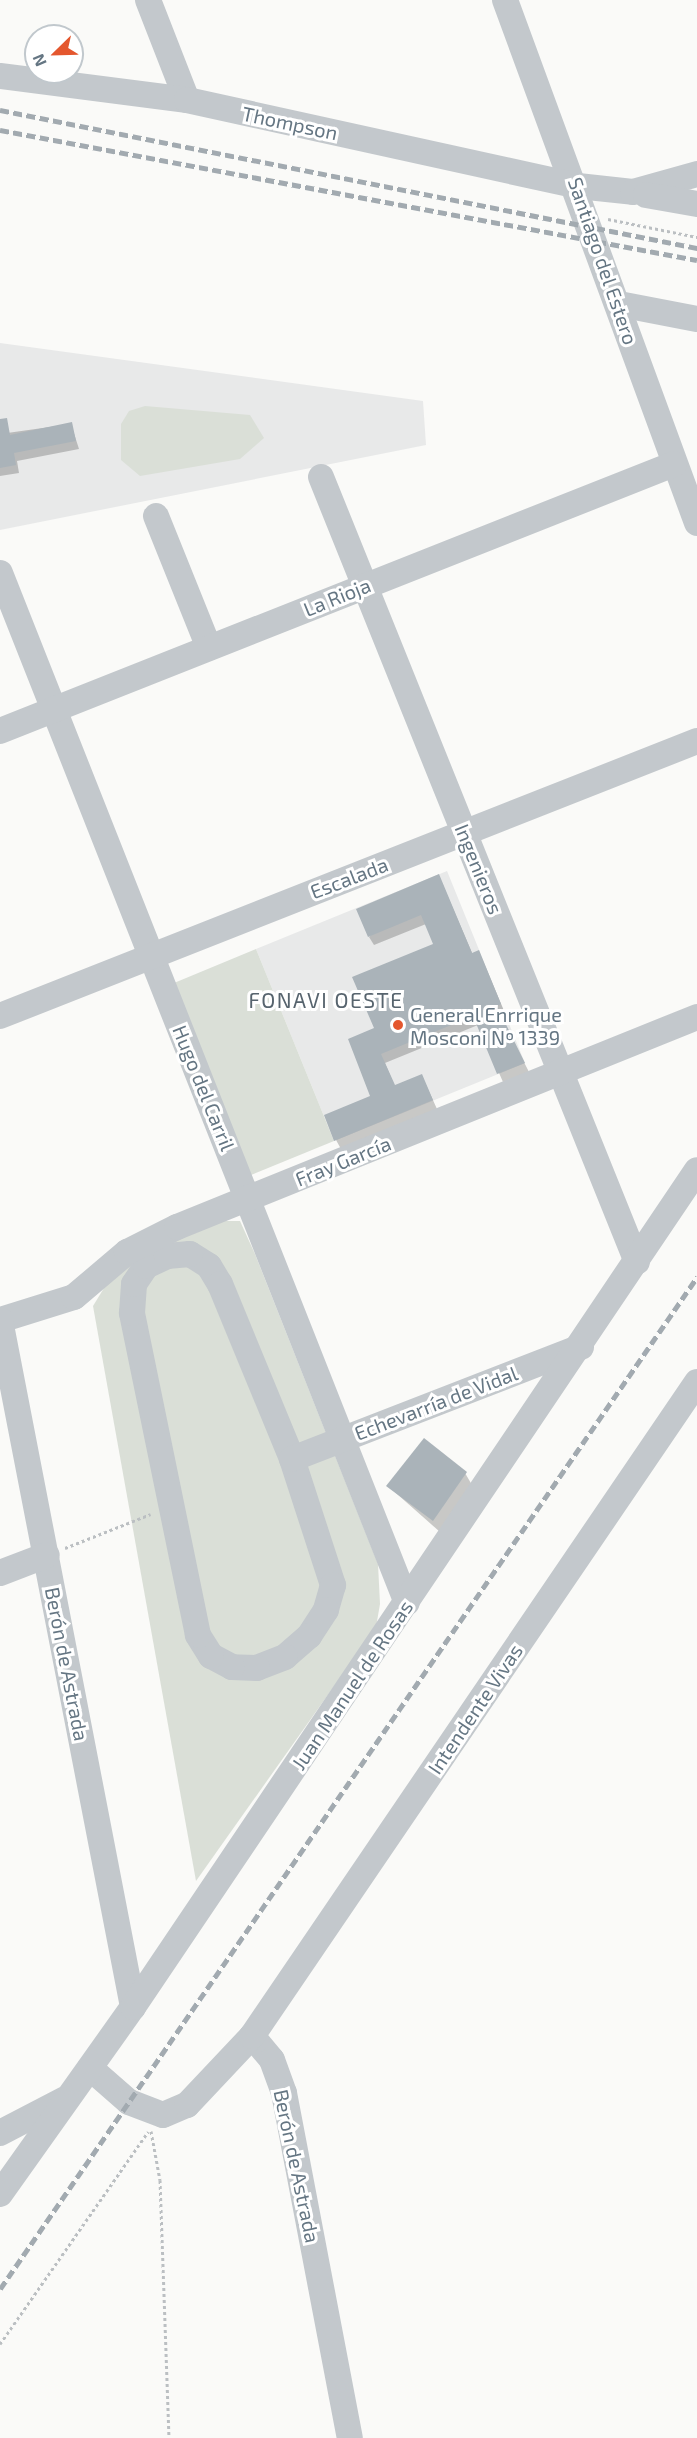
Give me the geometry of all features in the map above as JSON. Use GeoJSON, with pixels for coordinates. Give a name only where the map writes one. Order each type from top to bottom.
{"type":"FeatureCollection","features":[{"type":"Feature","properties":{"kind":"street"},"geometry":{"type":"LineString","coordinates":[[148,0],[187,100]]}},
{"type":"Feature","properties":{"kind":"street","name":"Santiago del Estero"},"geometry":{"type":"LineString","coordinates":[[505,0],[578,186],[697,523]]}},
{"type":"Feature","properties":{"kind":"street","name":"Thompson"},"geometry":{"type":"LineString","coordinates":[[0,76],[187,100],[578,186],[633,192]]}},
{"type":"Feature","properties":{"kind":"street"},"geometry":{"type":"LineString","coordinates":[[633,192],[697,174]]}},
{"type":"Feature","properties":{"kind":"street"},"geometry":{"type":"LineString","coordinates":[[633,192],[697,204]]}},
{"type":"Feature","properties":{"kind":"street"},"geometry":{"type":"LineString","coordinates":[[619,304],[697,319]]}},
{"type":"Feature","properties":{"kind":"street","name":"La Rioja"},"geometry":{"type":"LineString","coordinates":[[0,731],[675,464]]}},
{"type":"Feature","properties":{"kind":"street","name":"Ingenieros"},"geometry":{"type":"LineString","coordinates":[[321,477],[637,1262]]}},
{"type":"Feature","properties":{"kind":"street"},"geometry":{"type":"LineString","coordinates":[[156,516],[208,648]]}},
{"type":"Feature","properties":{"kind":"street","name":"Hugo del Carril"},"geometry":{"type":"LineString","coordinates":[[0,573],[407,1604]]}},
{"type":"Feature","properties":{"kind":"street","name":"Escalada"},"geometry":{"type":"LineString","coordinates":[[0,1016],[697,741]]}},
{"type":"Feature","properties":{"kind":"street","name":"Fray García"},"geometry":{"type":"LineString","coordinates":[[0,1320],[74,1297],[127,1252],[248,1199],[697,1017]]}},
{"type":"Feature","properties":{"kind":"street","name":"Juan Manuel de Rosas"},"geometry":{"type":"LineString","coordinates":[[0,2193],[133,2007],[581,1347],[697,1170]]}},
{"type":"Feature","properties":{"kind":"street"},"geometry":{"type":"LineString","coordinates":[[190,1254],[208,1266],[220,1284],[292,1460],[333,1585],[326,1610],[309,1636],[285,1657],[257,1668],[231,1667],[211,1656],[198,1635],[172,1506],[132,1313],[134,1284],[146,1266],[167,1256],[190,1254]]}},
{"type":"Feature","properties":{"kind":"street","name":"Berón de Astrada"},"geometry":{"type":"LineString","coordinates":[[0,1320],[133,2007]]}},
{"type":"Feature","properties":{"kind":"street","name":"Echevarría de Vidal"},"geometry":{"type":"LineString","coordinates":[[292,1460],[581,1347]]}},
{"type":"Feature","properties":{"kind":"street","name":"Intendente Vivas"},"geometry":{"type":"LineString","coordinates":[[252,2036],[697,1382]]}},
{"type":"Feature","properties":{"kind":"street"},"geometry":{"type":"LineString","coordinates":[[0,1573],[47,1555]]}},
{"type":"Feature","properties":{"kind":"street"},"geometry":{"type":"LineString","coordinates":[[90,2068],[129,2102],[157,2122],[187,2105],[252,2036]]}},
{"type":"Feature","properties":{"kind":"street","name":"Berón de Astrada"},"geometry":{"type":"LineString","coordinates":[[252,2036],[272,2060],[284,2093],[350,2438]]}},
{"type":"Feature","properties":{"kind":"street"},"geometry":{"type":"LineString","coordinates":[[0,2133],[68,2097]]}},
{"type":"Feature","properties":{"kind":"path"},"geometry":{"type":"LineString","coordinates":[[588,217],[697,237]]}},
{"type":"Feature","properties":{"kind":"path"},"geometry":{"type":"LineString","coordinates":[[47,1555],[172,1506]]}},
{"type":"Feature","properties":{"kind":"path"},"geometry":{"type":"LineString","coordinates":[[0,2344],[157,2122]]}},
{"type":"Feature","properties":{"kind":"path"},"geometry":{"type":"LineString","coordinates":[[157,2122],[169,2438]]}},
{"type":"Feature","properties":{"kind":"shaded area"},"geometry":{"type":"Polygon","coordinates":[[[0,343],[423,401],[426,445],[0,530],[0,343]]]}},
{"type":"Feature","properties":{"kind":"shaded area"},"geometry":{"type":"Polygon","coordinates":[[[145,406],[250,415],[264,438],[240,459],[140,476],[121,460],[121,424],[129,411],[145,406]]]}},
{"type":"Feature","properties":{"kind":"shaded area","name":"General Enrrique Mosconi Nº 1339"},"geometry":{"type":"Polygon","coordinates":[[[447,871],[525,1063],[334,1141],[256,949],[447,871]]]}},
{"type":"Feature","properties":{"kind":"shaded area"},"geometry":{"type":"Polygon","coordinates":[[[256,949],[334,1141],[251,1175],[174,983],[256,949]]]}},
{"type":"Feature","properties":{"kind":"shaded area"},"geometry":{"type":"Polygon","coordinates":[[[220,1221],[240,1221],[255,1254],[378,1564],[380,1604],[376,1627],[196,1881],[93,1306],[112,1275],[140,1254],[220,1221]]]}},
{"type":"Feature","properties":{"kind":"building"},"geometry":{"type":"Polygon","coordinates":[[[7,418],[10,435],[72,422],[76,441],[14,453],[16,465],[0,468],[0,419],[7,418]]]}},
{"type":"Feature","properties":{"kind":"building"},"geometry":{"type":"Polygon","coordinates":[[[439,874],[472,953],[479,950],[501,1004],[497,1006],[525,1063],[497,1074],[473,1016],[381,1054],[395,1085],[422,1074],[433,1100],[334,1141],[324,1115],[370,1096],[348,1039],[374,1028],[352,977],[433,944],[421,915],[368,937],[356,909],[439,874]]]}},
{"type":"Feature","properties":{"kind":"building"},"geometry":{"type":"Polygon","coordinates":[[[424,1438],[467,1472],[433,1521],[386,1486],[424,1438]]]}},
{"type":"Feature","properties":{"kind":"railway"},"geometry":{"type":"LineString","coordinates":[[0,110],[697,248]]}},
{"type":"Feature","properties":{"kind":"railway"},"geometry":{"type":"LineString","coordinates":[[0,130],[697,260]]}},
{"type":"Feature","properties":{"kind":"railway"},"geometry":{"type":"LineString","coordinates":[[0,2289],[697,1277]]}},
{"type":"Feature","properties":{"kind":"place","name":"General Enrrique Mosconi Nº 1339"},"geometry":{"type":"Point","coordinates":[398,1025]}},
{"type":"Feature","properties":{"kind":"district","name":"FONAVI OESTE"},"geometry":{"type":"Point","coordinates":[326,1000]}}]}
